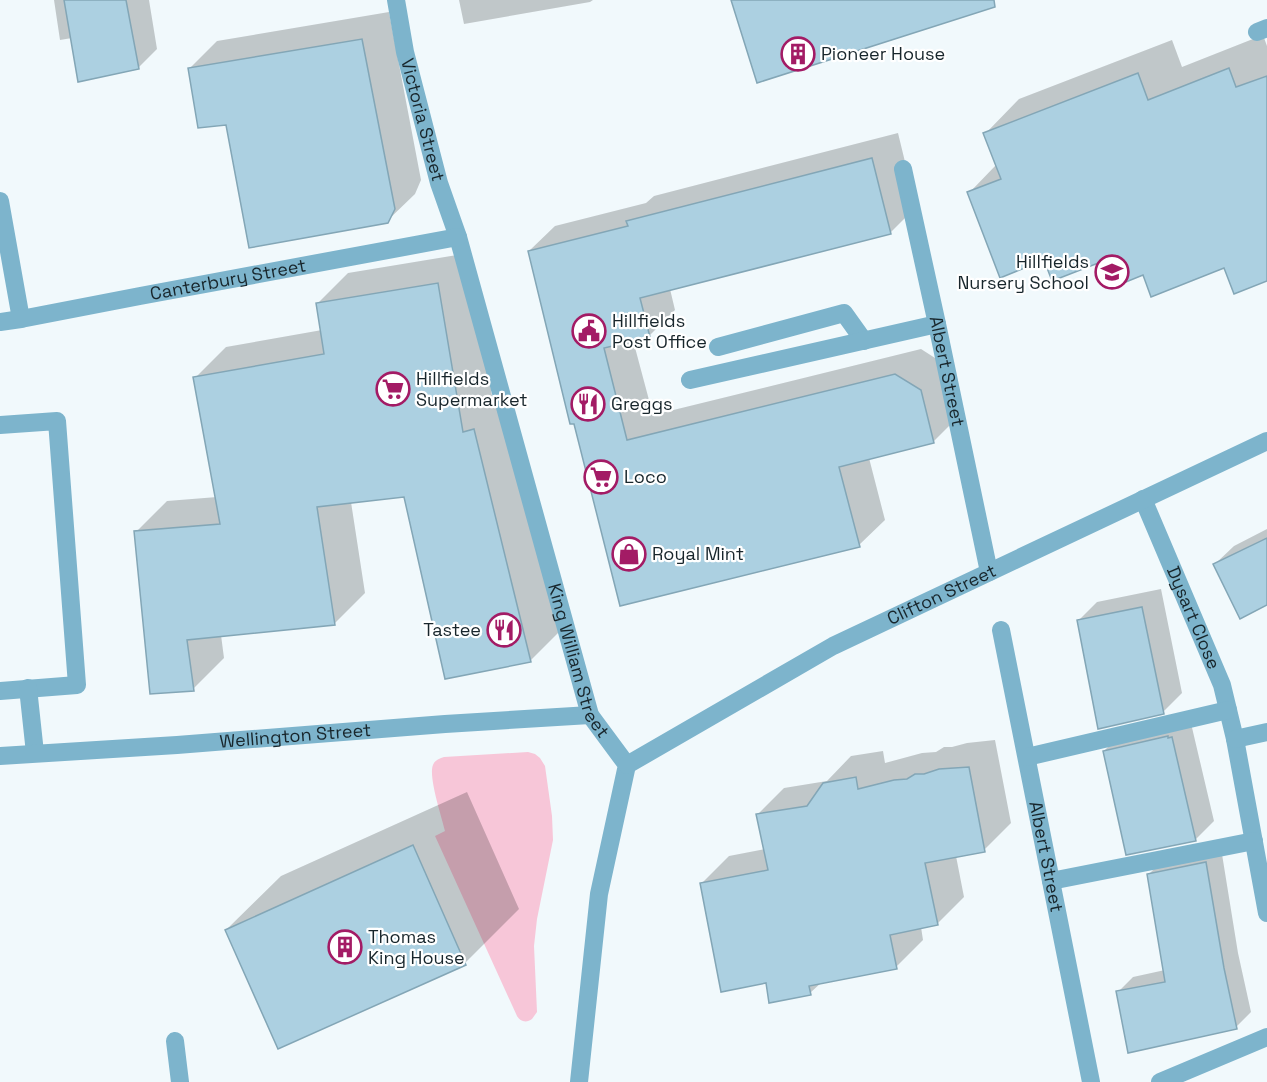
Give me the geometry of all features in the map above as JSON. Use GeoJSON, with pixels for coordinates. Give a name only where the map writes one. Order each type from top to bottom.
{"type":"FeatureCollection","features":[{"type":"Feature","properties":{"kind":"street","name":"Victoria Street"},"geometry":{"type":"LineString","coordinates":[[396,0],[405,52],[439,183],[458,237]]}},
{"type":"Feature","properties":{"kind":"street","name":"Albert Street"},"geometry":{"type":"LineString","coordinates":[[903,169],[989,573]]}},
{"type":"Feature","properties":{"kind":"street"},"geometry":{"type":"LineString","coordinates":[[0,201],[21,319]]}},
{"type":"Feature","properties":{"kind":"street","name":"Canterbury Street"},"geometry":{"type":"LineString","coordinates":[[0,322],[458,237]]}},
{"type":"Feature","properties":{"kind":"street","name":"King William Street"},"geometry":{"type":"LineString","coordinates":[[458,237],[590,715],[627,765]]}},
{"type":"Feature","properties":{"kind":"street"},"geometry":{"type":"LineString","coordinates":[[718,347],[844,313],[864,341]]}},
{"type":"Feature","properties":{"kind":"street"},"geometry":{"type":"LineString","coordinates":[[690,380],[937,324]]}},
{"type":"Feature","properties":{"kind":"street"},"geometry":{"type":"LineString","coordinates":[[0,425],[57,421],[77,685],[0,691]]}},
{"type":"Feature","properties":{"kind":"street","name":"Clifton Street"},"geometry":{"type":"LineString","coordinates":[[627,765],[832,646],[1267,441]]}},
{"type":"Feature","properties":{"kind":"street","name":"Dysart Close"},"geometry":{"type":"LineString","coordinates":[[1143,499],[1222,686],[1235,738],[1267,913]]}},
{"type":"Feature","properties":{"kind":"street","name":"Albert Street"},"geometry":{"type":"LineString","coordinates":[[1001,630],[1090,1082]]}},
{"type":"Feature","properties":{"kind":"street"},"geometry":{"type":"LineString","coordinates":[[28,688],[35,753]]}},
{"type":"Feature","properties":{"kind":"street"},"geometry":{"type":"LineString","coordinates":[[1027,757],[1228,710]]}},
{"type":"Feature","properties":{"kind":"street","name":"Wellington Street"},"geometry":{"type":"LineString","coordinates":[[0,756],[590,715]]}},
{"type":"Feature","properties":{"kind":"street"},"geometry":{"type":"LineString","coordinates":[[1235,738],[1267,732]]}},
{"type":"Feature","properties":{"kind":"street"},"geometry":{"type":"LineString","coordinates":[[579,1082],[599,894],[627,765]]}},
{"type":"Feature","properties":{"kind":"street"},"geometry":{"type":"LineString","coordinates":[[1051,881],[1254,841]]}},
{"type":"Feature","properties":{"kind":"street"},"geometry":{"type":"LineString","coordinates":[[1160,1082],[1267,1037]]}},
{"type":"Feature","properties":{"kind":"street"},"geometry":{"type":"LineString","coordinates":[[175,1041],[180,1082]]}},
{"type":"Feature","properties":{"kind":"shaded area"},"geometry":{"type":"Polygon","coordinates":[[[528,752],[540,758],[545,766],[553,840],[537,919],[534,946],[537,1012],[532,1019],[522,1021],[517,1016],[435,836],[445,831],[432,770],[435,762],[444,757],[528,752]]]}},
{"type":"Feature","properties":{"kind":"building"},"geometry":{"type":"Polygon","coordinates":[[[64,0],[126,0],[139,69],[78,82],[64,0]]]}},
{"type":"Feature","properties":{"kind":"building","name":"Pioneer House"},"geometry":{"type":"Polygon","coordinates":[[[731,0],[994,0],[995,7],[757,83],[731,0]]]}},
{"type":"Feature","properties":{"kind":"building"},"geometry":{"type":"Polygon","coordinates":[[[362,39],[395,209],[388,223],[249,248],[226,125],[198,128],[188,68],[362,39]]]}},
{"type":"Feature","properties":{"kind":"building"},"geometry":{"type":"Polygon","coordinates":[[[1229,68],[1236,87],[1267,76],[1267,281],[1234,294],[1224,268],[1151,297],[1143,275],[1116,286],[1106,260],[1052,281],[1044,260],[1000,278],[967,192],[1001,179],[983,133],[1138,73],[1148,100],[1229,68]]]}},
{"type":"Feature","properties":{"kind":"building"},"geometry":{"type":"Polygon","coordinates":[[[872,158],[891,234],[640,298],[650,337],[604,348],[627,440],[895,374],[921,390],[934,443],[839,467],[860,547],[620,606],[574,424],[570,424],[528,251],[628,226],[626,221],[872,158]]]}},
{"type":"Feature","properties":{"kind":"building"},"geometry":{"type":"Polygon","coordinates":[[[438,283],[463,432],[474,429],[531,662],[445,679],[404,497],[317,507],[335,625],[187,640],[194,691],[150,694],[134,531],[220,524],[193,377],[324,354],[316,303],[438,283]]]}},
{"type":"Feature","properties":{"kind":"building"},"geometry":{"type":"Polygon","coordinates":[[[1267,538],[1267,605],[1240,619],[1213,564],[1267,538]]]}},
{"type":"Feature","properties":{"kind":"building"},"geometry":{"type":"Polygon","coordinates":[[[1142,607],[1164,714],[1098,729],[1077,620],[1142,607]]]}},
{"type":"Feature","properties":{"kind":"building"},"geometry":{"type":"Polygon","coordinates":[[[1168,736],[1168,738],[1172,737],[1196,841],[1126,855],[1103,751],[1168,736]]]}},
{"type":"Feature","properties":{"kind":"building"},"geometry":{"type":"Polygon","coordinates":[[[969,767],[985,852],[925,863],[938,925],[890,935],[897,969],[809,986],[811,995],[769,1003],[766,983],[721,992],[700,883],[768,870],[756,814],[807,806],[823,783],[856,777],[858,789],[907,779],[915,774],[924,774],[939,769],[969,767]]]}},
{"type":"Feature","properties":{"kind":"building","name":"Thomas King House"},"geometry":{"type":"Polygon","coordinates":[[[413,845],[466,965],[278,1049],[225,930],[413,845]]]}},
{"type":"Feature","properties":{"kind":"building"},"geometry":{"type":"Polygon","coordinates":[[[1206,862],[1237,1029],[1128,1053],[1116,991],[1165,982],[1147,874],[1206,862]]]}},
{"type":"Feature","properties":{"kind":"place","name":"Pioneer House"},"geometry":{"type":"Point","coordinates":[798,54]}},
{"type":"Feature","properties":{"kind":"place","name":"Hillfields Nursery School"},"geometry":{"type":"Point","coordinates":[1112,272]}},
{"type":"Feature","properties":{"kind":"place","name":"Hillfields Post Office"},"geometry":{"type":"Point","coordinates":[589,331]}},
{"type":"Feature","properties":{"kind":"place","name":"Hillfields Supermarket"},"geometry":{"type":"Point","coordinates":[393,389]}},
{"type":"Feature","properties":{"kind":"place","name":"Greggs"},"geometry":{"type":"Point","coordinates":[588,404]}},
{"type":"Feature","properties":{"kind":"place","name":"Loco"},"geometry":{"type":"Point","coordinates":[601,477]}},
{"type":"Feature","properties":{"kind":"place","name":"Royal Mint"},"geometry":{"type":"Point","coordinates":[629,554]}},
{"type":"Feature","properties":{"kind":"place","name":"Tastee"},"geometry":{"type":"Point","coordinates":[504,630]}},
{"type":"Feature","properties":{"kind":"place","name":"Thomas King House"},"geometry":{"type":"Point","coordinates":[345,947]}}]}
